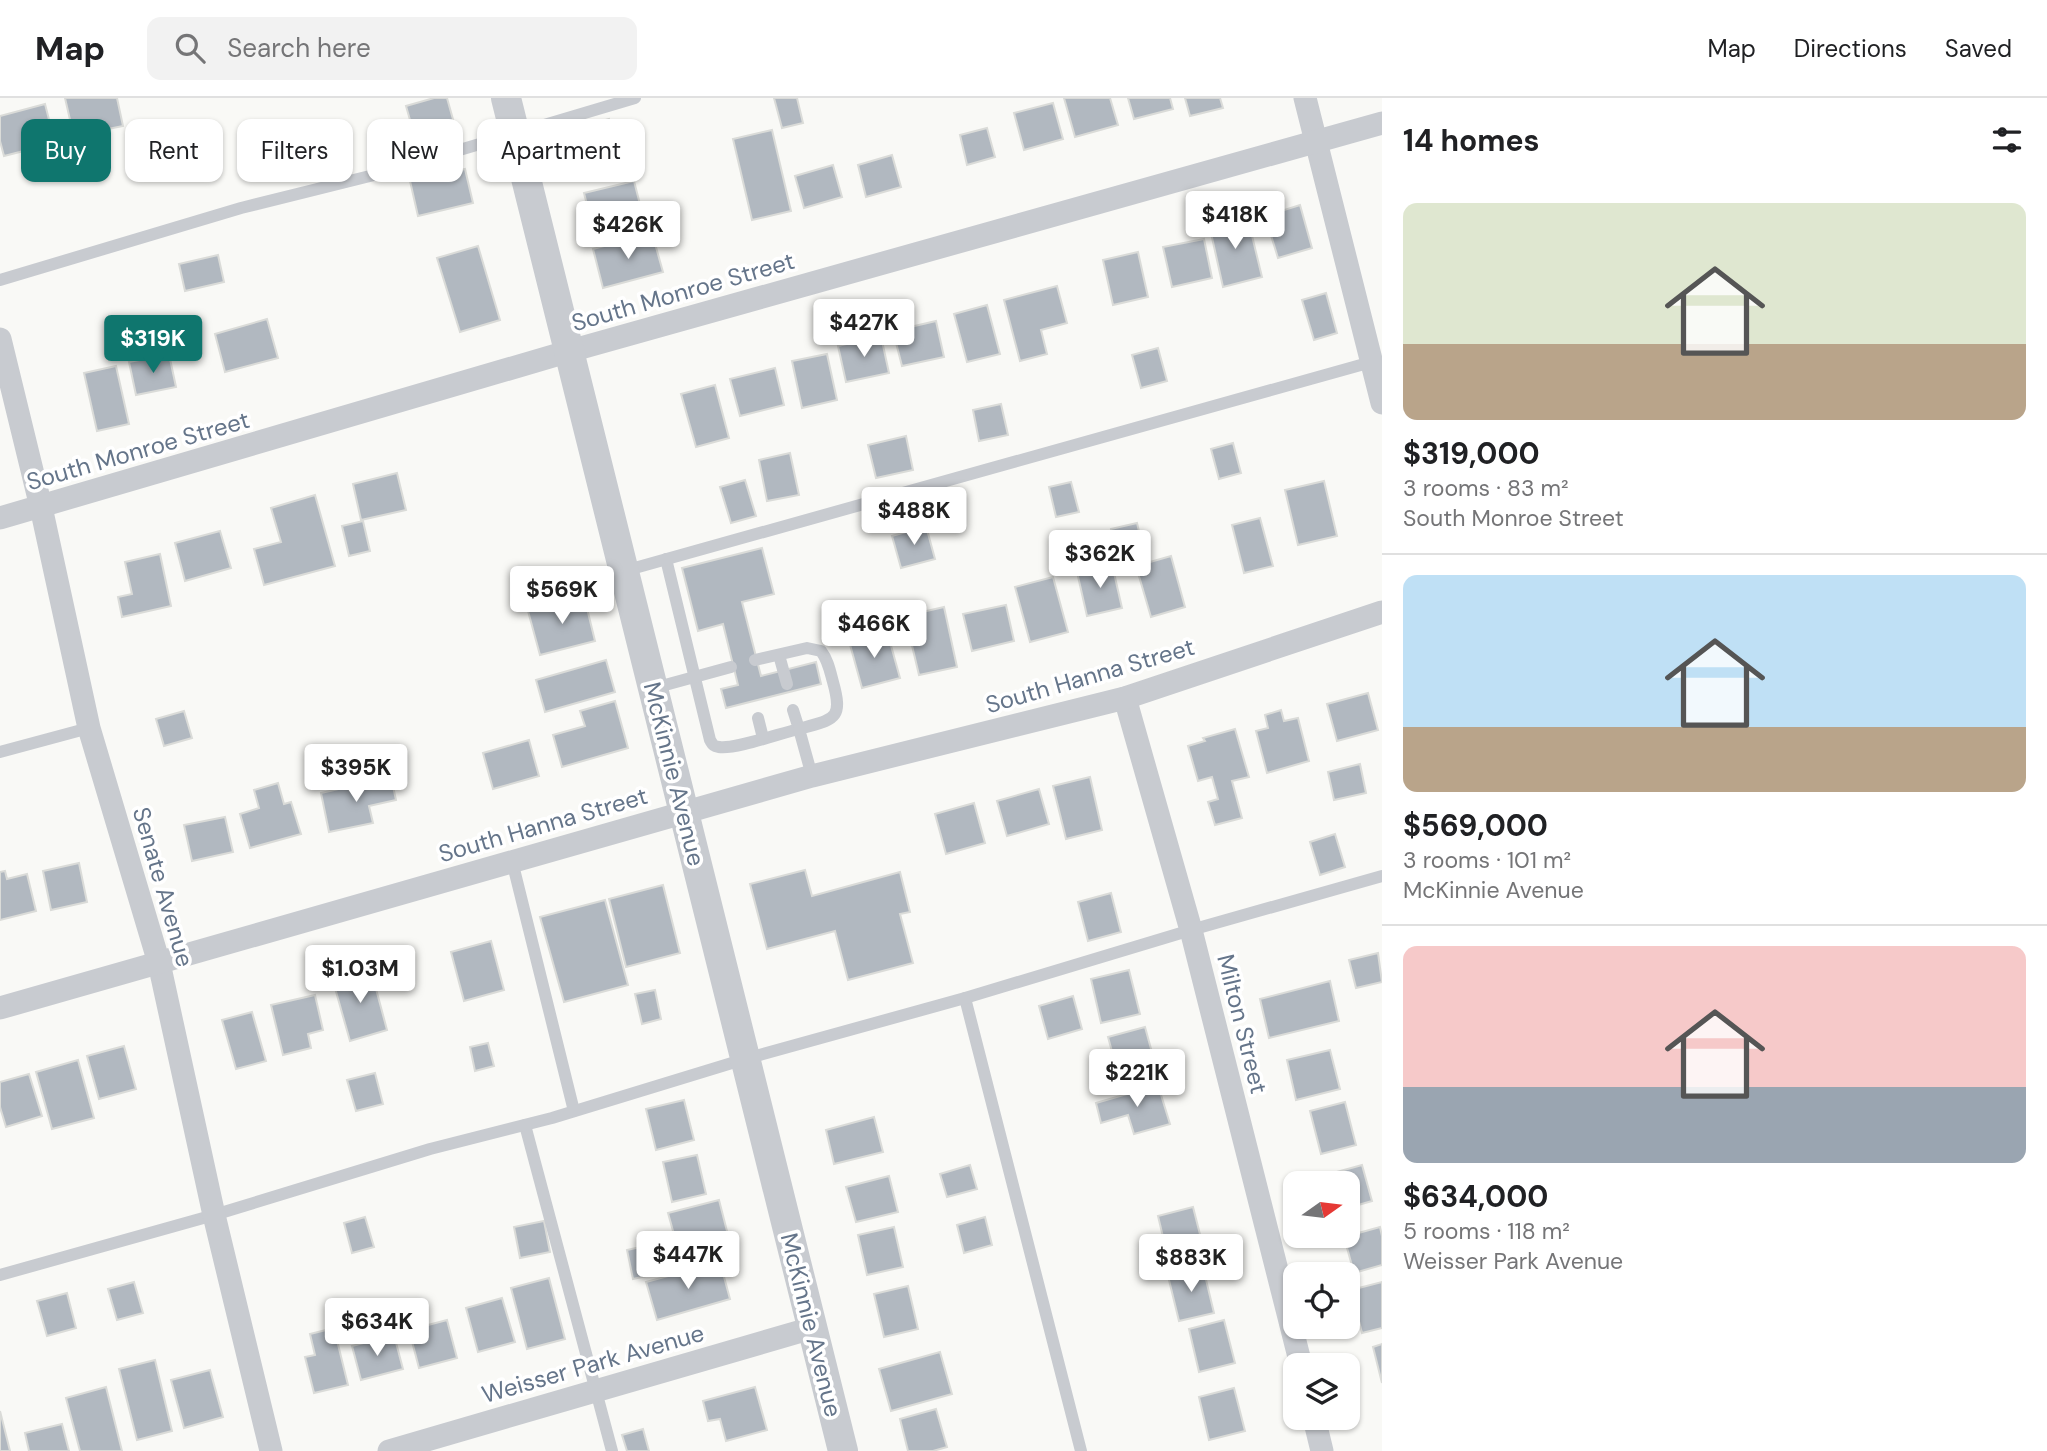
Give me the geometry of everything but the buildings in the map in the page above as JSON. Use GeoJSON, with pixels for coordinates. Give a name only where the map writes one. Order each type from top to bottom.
{"type":"FeatureCollection","features":[{"type":"Feature","properties":{"kind":"street","name":"McKinnie Avenue"},"geometry":{"type":"LineString","coordinates":[[506,98],[511,119]]}},
{"type":"Feature","properties":{"kind":"street"},"geometry":{"type":"LineString","coordinates":[[1305,98],[1315,143],[1377,360],[1382,403]]}},
{"type":"Feature","properties":{"kind":"street","name":"South Monroe Street"},"geometry":{"type":"LineString","coordinates":[[0,518],[570,351],[1382,124]]}},
{"type":"Feature","properties":{"kind":"street","name":"McKinnie Avenue"},"geometry":{"type":"LineString","coordinates":[[527,182],[843,1451]]}},
{"type":"Feature","properties":{"kind":"street","name":"Senate Avenue"},"geometry":{"type":"LineString","coordinates":[[0,339],[41,507],[89,728],[159,963],[214,1215],[271,1451]]}},
{"type":"Feature","properties":{"kind":"street","name":"South Hanna Street"},"geometry":{"type":"LineString","coordinates":[[0,1008],[812,776],[1125,698],[1382,612]]}},
{"type":"Feature","properties":{"kind":"street","name":"Milton Street"},"geometry":{"type":"LineString","coordinates":[[1125,698],[1191,930],[1298,1353]]}},
{"type":"Feature","properties":{"kind":"street","name":"Weisser Park Avenue"},"geometry":{"type":"LineString","coordinates":[[389,1451],[812,1328]]}},
{"type":"Feature","properties":{"kind":"street"},"geometry":{"type":"LineString","coordinates":[[1317,1430],[1322,1451]]}},
{"type":"Feature","properties":{"kind":"lane"},"geometry":{"type":"LineString","coordinates":[[563,119],[635,98]]}},
{"type":"Feature","properties":{"kind":"lane"},"geometry":{"type":"LineString","coordinates":[[0,280],[241,208],[382,173],[477,144]]}},
{"type":"Feature","properties":{"kind":"lane"},"geometry":{"type":"LineString","coordinates":[[624,571],[1377,360]]}},
{"type":"Feature","properties":{"kind":"lane"},"geometry":{"type":"LineString","coordinates":[[666,559],[713,745],[720,748],[799,729],[833,717],[838,711],[839,702],[827,659],[821,651],[807,648],[755,660]]}},
{"type":"Feature","properties":{"kind":"lane"},"geometry":{"type":"LineString","coordinates":[[779,655],[786,684]]}},
{"type":"Feature","properties":{"kind":"lane"},"geometry":{"type":"LineString","coordinates":[[653,689],[731,667]]}},
{"type":"Feature","properties":{"kind":"lane"},"geometry":{"type":"LineString","coordinates":[[793,710],[812,776]]}},
{"type":"Feature","properties":{"kind":"lane"},"geometry":{"type":"LineString","coordinates":[[758,718],[763,738]]}},
{"type":"Feature","properties":{"kind":"lane"},"geometry":{"type":"LineString","coordinates":[[0,752],[89,728]]}},
{"type":"Feature","properties":{"kind":"lane"},"geometry":{"type":"LineString","coordinates":[[512,861],[574,1111]]}},
{"type":"Feature","properties":{"kind":"lane"},"geometry":{"type":"LineString","coordinates":[[0,1275],[1382,876]]}},
{"type":"Feature","properties":{"kind":"lane"},"geometry":{"type":"LineString","coordinates":[[965,998],[1081,1451]]}},
{"type":"Feature","properties":{"kind":"lane"},"geometry":{"type":"LineString","coordinates":[[525,1125],[612,1451]]}}]}
